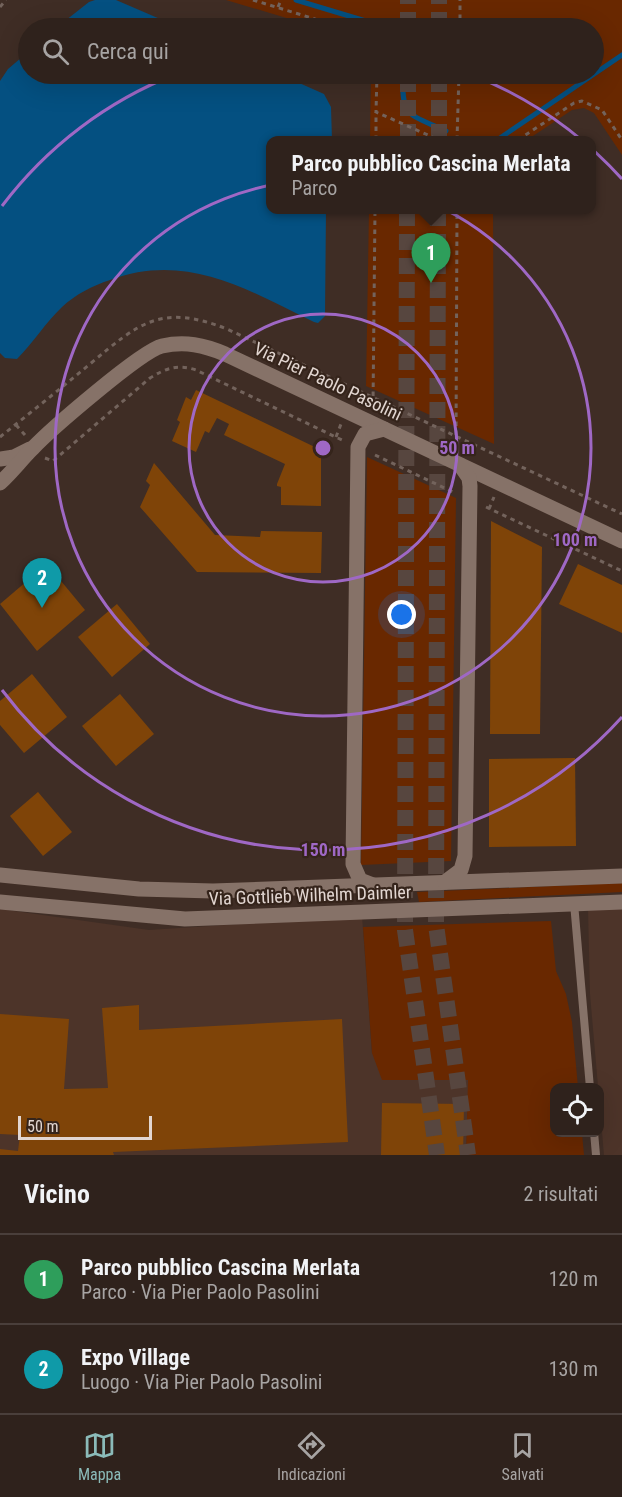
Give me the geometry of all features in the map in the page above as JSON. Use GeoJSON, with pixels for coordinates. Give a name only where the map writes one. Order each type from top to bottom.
{"type":"FeatureCollection","features":[{"type":"Feature","properties":{"kind":"street","name":"Via Pier Paolo Pasolini"},"geometry":{"type":"LineString","coordinates":[[0,483],[137,359],[159,347],[183,342],[204,346],[225,354],[622,541]]}},
{"type":"Feature","properties":{"kind":"street"},"geometry":{"type":"LineString","coordinates":[[374,885],[360,880],[353,864],[358,447],[365,434],[384,429]]}},
{"type":"Feature","properties":{"kind":"street","name":"Via Pier Paolo Pasolini"},"geometry":{"type":"LineString","coordinates":[[0,459],[37,451]]}},
{"type":"Feature","properties":{"kind":"street"},"geometry":{"type":"LineString","coordinates":[[445,882],[461,870],[465,856],[470,486],[469,478],[460,465]]}},
{"type":"Feature","properties":{"kind":"street","name":"Via Gottlieb Wilhelm Daimler"},"geometry":{"type":"LineString","coordinates":[[0,875],[139,889],[213,891],[622,876]]}},
{"type":"Feature","properties":{"kind":"street","name":"Via Gottlieb Wilhelm Daimler"},"geometry":{"type":"LineString","coordinates":[[0,902],[185,920],[622,902]]}},
{"type":"Feature","properties":{"kind":"lane"},"geometry":{"type":"LineString","coordinates":[[574,903],[590,1083]]}},
{"type":"Feature","properties":{"kind":"lane"},"geometry":{"type":"LineString","coordinates":[[594,1137],[596,1155]]}},
{"type":"Feature","properties":{"kind":"path"},"geometry":{"type":"LineString","coordinates":[[0,7],[6,0]]}},
{"type":"Feature","properties":{"kind":"path"},"geometry":{"type":"LineString","coordinates":[[253,0],[313,18]]}},
{"type":"Feature","properties":{"kind":"path"},"geometry":{"type":"LineString","coordinates":[[278,7],[281,0]]}},
{"type":"Feature","properties":{"kind":"path"},"geometry":{"type":"LineString","coordinates":[[460,0],[460,18]]}},
{"type":"Feature","properties":{"kind":"path"},"geometry":{"type":"LineString","coordinates":[[376,136],[377,84]]}},
{"type":"Feature","properties":{"kind":"path"},"geometry":{"type":"LineString","coordinates":[[457,136],[459,84]]}},
{"type":"Feature","properties":{"kind":"path"},"geometry":{"type":"LineString","coordinates":[[526,136],[582,101],[602,110],[622,140]]}},
{"type":"Feature","properties":{"kind":"path"},"geometry":{"type":"LineString","coordinates":[[376,112],[428,136]]}},
{"type":"Feature","properties":{"kind":"path"},"geometry":{"type":"LineString","coordinates":[[373,405],[375,214]]}},
{"type":"Feature","properties":{"kind":"path"},"geometry":{"type":"LineString","coordinates":[[456,444],[457,214]]}},
{"type":"Feature","properties":{"kind":"path"},"geometry":{"type":"LineString","coordinates":[[37,451],[48,461],[53,461],[150,378],[163,370],[176,367],[196,370],[351,444]]}},
{"type":"Feature","properties":{"kind":"path"},"geometry":{"type":"LineString","coordinates":[[0,437],[16,425]]}},
{"type":"Feature","properties":{"kind":"path"},"geometry":{"type":"LineString","coordinates":[[373,453],[459,495]]}},
{"type":"Feature","properties":{"kind":"path"},"geometry":{"type":"LineString","coordinates":[[482,506],[622,571]]}},
{"type":"Feature","properties":{"kind":"shaded area"},"geometry":{"type":"Polygon","coordinates":[[[226,0],[622,0],[622,155],[594,113],[584,108],[572,110],[533,136],[370,136],[371,84],[604,84],[604,18],[286,18],[226,0]]]}},
{"type":"Feature","properties":{"kind":"shaded area"},"geometry":{"type":"Polygon","coordinates":[[[369,214],[493,214],[494,444],[366,386],[369,214]]]}},
{"type":"Feature","properties":{"kind":"shaded area"},"geometry":{"type":"Polygon","coordinates":[[[367,457],[456,498],[451,861],[361,865],[367,457]]]}},
{"type":"Feature","properties":{"kind":"shaded area"},"geometry":{"type":"Polygon","coordinates":[[[622,883],[622,892],[419,902],[417,892],[622,883]]]}},
{"type":"Feature","properties":{"kind":"shaded area"},"geometry":{"type":"Polygon","coordinates":[[[622,908],[622,1155],[604,1155],[604,1083],[598,1083],[590,994],[588,909],[622,908]]]}},
{"type":"Feature","properties":{"kind":"shaded area"},"geometry":{"type":"Polygon","coordinates":[[[0,909],[149,930],[362,916],[372,1053],[469,1080],[466,1155],[0,1155],[0,909]]]}},
{"type":"Feature","properties":{"kind":"shaded area"},"geometry":{"type":"Polygon","coordinates":[[[551,921],[556,971],[566,994],[572,1022],[578,1083],[550,1083],[550,1137],[582,1137],[584,1155],[466,1155],[468,1080],[382,1080],[372,1053],[363,927],[551,921]]]}},
{"type":"Feature","properties":{"kind":"water"},"geometry":{"type":"Polygon","coordinates":[[[116,0],[158,18],[69,18],[89,2],[116,0]]]}},
{"type":"Feature","properties":{"kind":"water"},"geometry":{"type":"Polygon","coordinates":[[[18,60],[18,84],[302,84],[324,94],[331,107],[332,136],[266,136],[266,214],[326,214],[325,316],[318,323],[314,322],[240,287],[190,272],[165,270],[138,272],[103,282],[79,294],[56,313],[17,359],[5,358],[0,353],[0,81],[8,69],[18,60]]]}},
{"type":"Feature","properties":{"kind":"building"},"geometry":{"type":"Polygon","coordinates":[[[196,390],[321,450],[321,506],[281,505],[281,487],[277,484],[285,464],[224,435],[229,424],[217,418],[209,433],[205,431],[196,452],[172,441],[180,422],[177,420],[186,397],[191,400],[196,390]]]}},
{"type":"Feature","properties":{"kind":"building"},"geometry":{"type":"Polygon","coordinates":[[[154,463],[215,535],[260,537],[261,531],[322,532],[321,573],[197,572],[140,507],[150,485],[146,481],[154,463]]]}},
{"type":"Feature","properties":{"kind":"building"},"geometry":{"type":"Polygon","coordinates":[[[491,521],[542,547],[540,734],[490,734],[491,521]]]}},
{"type":"Feature","properties":{"kind":"building"},"geometry":{"type":"Polygon","coordinates":[[[47,564],[85,610],[37,651],[0,604],[47,564]]]}},
{"type":"Feature","properties":{"kind":"building"},"geometry":{"type":"Polygon","coordinates":[[[578,564],[622,585],[622,633],[559,604],[578,564]]]}},
{"type":"Feature","properties":{"kind":"building"},"geometry":{"type":"Polygon","coordinates":[[[117,604],[150,644],[112,677],[78,637],[117,604]]]}},
{"type":"Feature","properties":{"kind":"building"},"geometry":{"type":"Polygon","coordinates":[[[32,674],[67,717],[24,753],[0,725],[0,701],[32,674]]]}},
{"type":"Feature","properties":{"kind":"building"},"geometry":{"type":"Polygon","coordinates":[[[120,694],[154,734],[116,766],[82,726],[120,694]]]}},
{"type":"Feature","properties":{"kind":"building"},"geometry":{"type":"Polygon","coordinates":[[[575,758],[576,846],[489,847],[489,759],[575,758]]]}},
{"type":"Feature","properties":{"kind":"building"},"geometry":{"type":"Polygon","coordinates":[[[38,792],[72,832],[43,856],[10,816],[38,792]]]}},
{"type":"Feature","properties":{"kind":"building"},"geometry":{"type":"Polygon","coordinates":[[[139,1005],[139,1030],[342,1019],[348,1142],[113,1152],[114,1155],[0,1155],[0,1149],[18,1151],[20,1135],[0,1134],[0,1014],[69,1019],[64,1089],[108,1088],[102,1008],[139,1005]]]}},
{"type":"Feature","properties":{"kind":"building"},"geometry":{"type":"Polygon","coordinates":[[[382,1103],[464,1104],[463,1155],[381,1155],[382,1103]]]}},
{"type":"Feature","properties":{"kind":"waterway"},"geometry":{"type":"LineString","coordinates":[[296,0],[356,18]]}},
{"type":"Feature","properties":{"kind":"waterway"},"geometry":{"type":"LineString","coordinates":[[604,67],[622,55]]}},
{"type":"Feature","properties":{"kind":"waterway"},"geometry":{"type":"LineString","coordinates":[[403,84],[404,99],[410,113],[446,131]]}},
{"type":"Feature","properties":{"kind":"waterway"},"geometry":{"type":"LineString","coordinates":[[503,136],[579,84]]}},
{"type":"Feature","properties":{"kind":"tunnel"},"geometry":{"type":"LineString","coordinates":[[408,0],[408,18]]}},
{"type":"Feature","properties":{"kind":"tunnel"},"geometry":{"type":"LineString","coordinates":[[439,0],[439,18]]}},
{"type":"Feature","properties":{"kind":"tunnel"},"geometry":{"type":"LineString","coordinates":[[408,84],[408,136]]}},
{"type":"Feature","properties":{"kind":"tunnel"},"geometry":{"type":"LineString","coordinates":[[439,84],[439,136]]}},
{"type":"Feature","properties":{"kind":"tunnel"},"geometry":{"type":"LineString","coordinates":[[407,214],[405,930],[437,1155]]}},
{"type":"Feature","properties":{"kind":"tunnel"},"geometry":{"type":"LineString","coordinates":[[438,214],[436,925],[468,1155]]}},
{"type":"Feature","properties":{"kind":"place","name":"Parco pubblico Cascina Merlata"},"geometry":{"type":"Point","coordinates":[431,283]}},
{"type":"Feature","properties":{"kind":"place","name":"Expo Village"},"geometry":{"type":"Point","coordinates":[42,608]}}]}
